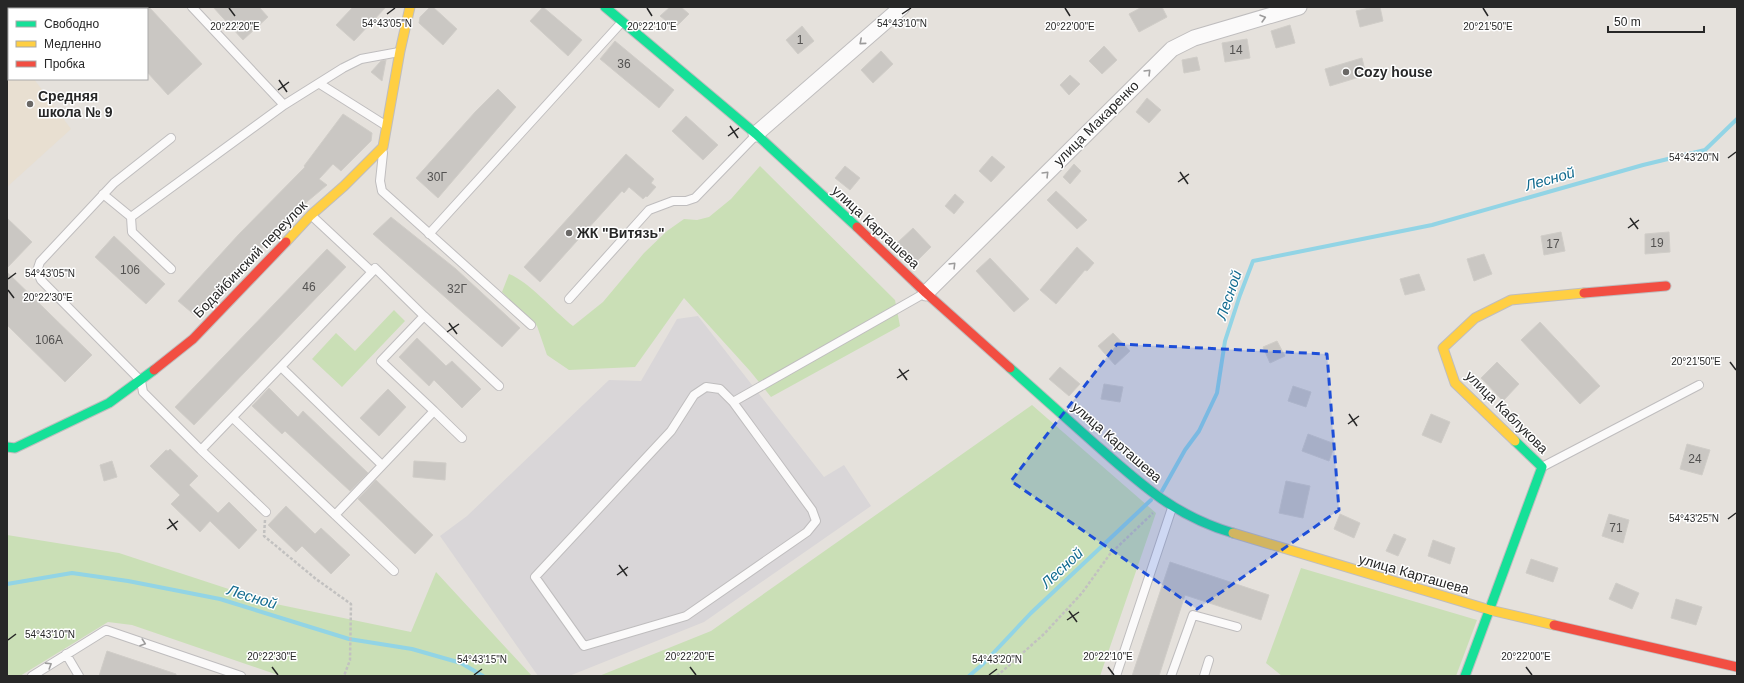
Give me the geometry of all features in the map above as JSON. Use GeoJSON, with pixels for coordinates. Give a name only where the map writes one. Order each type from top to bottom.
{"type":"FeatureCollection","features":[{"type":"Feature","properties":{"kind":"main road"},"geometry":{"type":"LineString","coordinates":[[383,147],[400,51],[410,7]]}},
{"type":"Feature","properties":{"kind":"main road","name":"улица Карташева"},"geometry":{"type":"LineString","coordinates":[[605,7],[756,134],[926,293],[1142,485],[1167,502],[1203,522],[1228,532],[1490,610],[1737,666]]}},
{"type":"Feature","properties":{"kind":"main road","name":"Бодайбинский переулок"},"geometry":{"type":"LineString","coordinates":[[7,447],[15,448],[103,406],[141,381],[193,340],[311,215],[344,186],[383,147]]}},
{"type":"Feature","properties":{"kind":"main road","name":"улица Каблукова"},"geometry":{"type":"LineString","coordinates":[[1465,676],[1542,467],[1455,384],[1443,348],[1475,318],[1511,300],[1666,286]]}},
{"type":"Feature","properties":{"kind":"street"},"geometry":{"type":"LineString","coordinates":[[756,134],[902,7]]}},
{"type":"Feature","properties":{"kind":"street","name":"улица Макаренко"},"geometry":{"type":"LineString","coordinates":[[926,293],[1172,49],[1194,38],[1299,7]]}},
{"type":"Feature","properties":{"kind":"lane"},"geometry":{"type":"LineString","coordinates":[[192,7],[284,105]]}},
{"type":"Feature","properties":{"kind":"lane"},"geometry":{"type":"LineString","coordinates":[[430,234],[622,22]]}},
{"type":"Feature","properties":{"kind":"lane"},"geometry":{"type":"LineString","coordinates":[[131,217],[284,105],[320,84],[343,68],[361,59],[400,51]]}},
{"type":"Feature","properties":{"kind":"lane"},"geometry":{"type":"LineString","coordinates":[[320,84],[387,127]]}},
{"type":"Feature","properties":{"kind":"lane"},"geometry":{"type":"LineString","coordinates":[[569,299],[649,210],[673,201],[686,201],[695,198],[756,134]]}},
{"type":"Feature","properties":{"kind":"lane"},"geometry":{"type":"LineString","coordinates":[[172,138],[114,183],[40,262],[37,271],[41,280],[141,381],[143,392],[266,512]]}},
{"type":"Feature","properties":{"kind":"lane"},"geometry":{"type":"LineString","coordinates":[[383,147],[380,181],[382,191],[531,325]]}},
{"type":"Feature","properties":{"kind":"lane"},"geometry":{"type":"LineString","coordinates":[[103,194],[131,217],[132,232],[171,269]]}},
{"type":"Feature","properties":{"kind":"lane"},"geometry":{"type":"LineString","coordinates":[[311,215],[372,272]]}},
{"type":"Feature","properties":{"kind":"lane"},"geometry":{"type":"LineString","coordinates":[[201,450],[375,268],[499,386]]}},
{"type":"Feature","properties":{"kind":"lane"},"geometry":{"type":"LineString","coordinates":[[734,402],[926,293]]}},
{"type":"Feature","properties":{"kind":"lane"},"geometry":{"type":"LineString","coordinates":[[424,316],[381,361],[462,438]]}},
{"type":"Feature","properties":{"kind":"lane"},"geometry":{"type":"LineString","coordinates":[[280,368],[382,465]]}},
{"type":"Feature","properties":{"kind":"lane"},"geometry":{"type":"LineString","coordinates":[[1542,467],[1699,385]]}},
{"type":"Feature","properties":{"kind":"lane"},"geometry":{"type":"LineString","coordinates":[[706,387],[720,389],[734,402],[812,510],[816,521],[806,532],[686,616],[584,646],[535,577],[671,431],[694,395],[706,387]]}},
{"type":"Feature","properties":{"kind":"lane"},"geometry":{"type":"LineString","coordinates":[[335,515],[434,411]]}},
{"type":"Feature","properties":{"kind":"lane"},"geometry":{"type":"LineString","coordinates":[[232,418],[394,571]]}},
{"type":"Feature","properties":{"kind":"lane"},"geometry":{"type":"LineString","coordinates":[[1116,676],[1167,502]]}},
{"type":"Feature","properties":{"kind":"lane"},"geometry":{"type":"LineString","coordinates":[[1171,676],[1192,616],[1237,628]]}},
{"type":"Feature","properties":{"kind":"lane"},"geometry":{"type":"LineString","coordinates":[[32,676],[106,630],[241,676]]}},
{"type":"Feature","properties":{"kind":"lane"},"geometry":{"type":"LineString","coordinates":[[66,654],[79,676]]}},
{"type":"Feature","properties":{"kind":"lane"},"geometry":{"type":"LineString","coordinates":[[1204,676],[1209,660]]}},
{"type":"Feature","properties":{"kind":"path"},"geometry":{"type":"LineString","coordinates":[[997,676],[1044,634],[1082,593],[1110,554],[1143,521],[1167,502]]}},
{"type":"Feature","properties":{"kind":"path"},"geometry":{"type":"LineString","coordinates":[[266,512],[264,536],[316,579],[351,604],[350,660],[344,676]]}},
{"type":"Feature","properties":{"kind":"highlighted area"},"geometry":{"type":"Polygon","coordinates":[[[1117,344],[1327,354],[1339,510],[1197,609],[1011,481],[1117,344]]]}},
{"type":"Feature","properties":{"kind":"shaded area","name":"Средняя школа № 9"},"geometry":{"type":"Polygon","coordinates":[[[7,43],[8,80],[35,80],[71,129],[7,187],[7,43]]]}},
{"type":"Feature","properties":{"kind":"shaded area"},"geometry":{"type":"Polygon","coordinates":[[[698,316],[824,477],[844,465],[871,506],[704,622],[569,676],[538,676],[440,536],[467,516],[609,380],[641,381],[677,319],[698,316]]]}},
{"type":"Feature","properties":{"kind":"green space"},"geometry":{"type":"Polygon","coordinates":[[[760,166],[895,300],[900,326],[771,397],[750,371],[684,298],[635,367],[569,370],[547,355],[537,326],[502,292],[509,274],[533,290],[573,326],[603,302],[644,253],[667,231],[684,219],[697,220],[709,217],[731,199],[760,166]]]}},
{"type":"Feature","properties":{"kind":"green space"},"geometry":{"type":"Polygon","coordinates":[[[394,310],[405,321],[342,387],[312,359],[336,333],[355,351],[394,310]]]}},
{"type":"Feature","properties":{"kind":"green space"},"geometry":{"type":"Polygon","coordinates":[[[1032,405],[1156,513],[1100,676],[599,676],[711,631],[1032,405]]]}},
{"type":"Feature","properties":{"kind":"green space"},"geometry":{"type":"Polygon","coordinates":[[[7,535],[119,553],[271,603],[411,632],[436,572],[532,676],[281,676],[132,625],[108,622],[20,676],[7,676],[7,535]]]}},
{"type":"Feature","properties":{"kind":"green space"},"geometry":{"type":"Polygon","coordinates":[[[1301,568],[1477,620],[1456,676],[1282,676],[1266,663],[1301,568]]]}},
{"type":"Feature","properties":{"kind":"building"},"geometry":{"type":"Polygon","coordinates":[[[149,7],[202,64],[168,95],[148,73],[147,8],[149,7]]]}},
{"type":"Feature","properties":{"kind":"building"},"geometry":{"type":"Polygon","coordinates":[[[213,7],[259,7],[268,17],[243,40],[213,7]]]}},
{"type":"Feature","properties":{"kind":"building"},"geometry":{"type":"Polygon","coordinates":[[[353,7],[386,7],[354,41],[336,25],[353,7]]]}},
{"type":"Feature","properties":{"kind":"building"},"geometry":{"type":"Polygon","coordinates":[[[430,7],[433,7],[457,29],[443,45],[419,23],[420,17],[430,7]]]}},
{"type":"Feature","properties":{"kind":"building"},"geometry":{"type":"Polygon","coordinates":[[[543,7],[582,40],[568,56],[530,21],[543,7]]]}},
{"type":"Feature","properties":{"kind":"building"},"geometry":{"type":"Polygon","coordinates":[[[670,7],[681,7],[689,14],[675,28],[660,16],[670,7]]]}},
{"type":"Feature","properties":{"kind":"building"},"geometry":{"type":"Polygon","coordinates":[[[1142,7],[1162,7],[1167,17],[1139,32],[1129,14],[1142,7]]]}},
{"type":"Feature","properties":{"kind":"building"},"geometry":{"type":"Polygon","coordinates":[[[1380,7],[1383,21],[1360,27],[1356,11],[1380,7]]]}},
{"type":"Feature","properties":{"kind":"building"},"geometry":{"type":"Polygon","coordinates":[[[1290,25],[1295,43],[1276,48],[1271,31],[1290,25]]]}},
{"type":"Feature","properties":{"kind":"building"},"geometry":{"type":"Polygon","coordinates":[[[802,26],[814,41],[798,54],[786,40],[802,26]]]}},
{"type":"Feature","properties":{"kind":"building"},"geometry":{"type":"Polygon","coordinates":[[[1247,39],[1250,58],[1225,62],[1222,43],[1247,39]]]}},
{"type":"Feature","properties":{"kind":"building"},"geometry":{"type":"Polygon","coordinates":[[[615,41],[674,90],[659,108],[600,59],[615,41]]]}},
{"type":"Feature","properties":{"kind":"building"},"geometry":{"type":"Polygon","coordinates":[[[1104,46],[1117,60],[1102,74],[1089,61],[1104,46]]]}},
{"type":"Feature","properties":{"kind":"building"},"geometry":{"type":"Polygon","coordinates":[[[881,51],[893,64],[873,83],[861,70],[881,51]]]}},
{"type":"Feature","properties":{"kind":"building"},"geometry":{"type":"Polygon","coordinates":[[[1197,57],[1200,70],[1184,73],[1182,60],[1197,57]]]}},
{"type":"Feature","properties":{"kind":"building","name":"Cozy house"},"geometry":{"type":"Polygon","coordinates":[[[1362,58],[1366,75],[1330,86],[1325,69],[1362,58]]]}},
{"type":"Feature","properties":{"kind":"building"},"geometry":{"type":"Polygon","coordinates":[[[386,60],[382,81],[371,72],[381,61],[386,60]]]}},
{"type":"Feature","properties":{"kind":"building"},"geometry":{"type":"Polygon","coordinates":[[[1070,75],[1080,84],[1069,95],[1060,85],[1070,75]]]}},
{"type":"Feature","properties":{"kind":"building"},"geometry":{"type":"Polygon","coordinates":[[[498,89],[516,107],[438,198],[416,178],[476,111],[498,89]]]}},
{"type":"Feature","properties":{"kind":"building"},"geometry":{"type":"Polygon","coordinates":[[[1147,98],[1161,110],[1149,123],[1136,112],[1147,98]]]}},
{"type":"Feature","properties":{"kind":"building"},"geometry":{"type":"Polygon","coordinates":[[[343,114],[372,133],[371,141],[341,171],[333,164],[319,179],[327,185],[302,206],[197,317],[178,301],[239,234],[305,167],[304,166],[343,114]]]}},
{"type":"Feature","properties":{"kind":"building"},"geometry":{"type":"Polygon","coordinates":[[[686,116],[718,145],[703,160],[672,131],[686,116]]]}},
{"type":"Feature","properties":{"kind":"building","name":"ЖК \"Витязь\""},"geometry":{"type":"Polygon","coordinates":[[[626,154],[654,179],[651,183],[656,187],[647,197],[646,196],[643,199],[629,187],[624,193],[622,191],[540,282],[524,267],[626,154]]]}},
{"type":"Feature","properties":{"kind":"building"},"geometry":{"type":"Polygon","coordinates":[[[992,156],[1005,167],[991,182],[979,171],[992,156]]]}},
{"type":"Feature","properties":{"kind":"building"},"geometry":{"type":"Polygon","coordinates":[[[1074,164],[1081,171],[1070,184],[1063,177],[1074,164]]]}},
{"type":"Feature","properties":{"kind":"building"},"geometry":{"type":"Polygon","coordinates":[[[845,166],[860,178],[850,190],[835,178],[845,166]]]}},
{"type":"Feature","properties":{"kind":"building"},"geometry":{"type":"Polygon","coordinates":[[[1056,191],[1087,220],[1077,229],[1047,200],[1056,191]]]}},
{"type":"Feature","properties":{"kind":"building"},"geometry":{"type":"Polygon","coordinates":[[[955,194],[964,202],[954,214],[945,206],[955,194]]]}},
{"type":"Feature","properties":{"kind":"building"},"geometry":{"type":"Polygon","coordinates":[[[391,217],[456,269],[520,328],[502,347],[373,234],[391,217]]]}},
{"type":"Feature","properties":{"kind":"building"},"geometry":{"type":"Polygon","coordinates":[[[7,218],[32,242],[7,268],[7,218]]]}},
{"type":"Feature","properties":{"kind":"building"},"geometry":{"type":"Polygon","coordinates":[[[913,228],[931,247],[915,263],[896,244],[913,228]]]}},
{"type":"Feature","properties":{"kind":"building"},"geometry":{"type":"Polygon","coordinates":[[[1561,232],[1565,251],[1544,255],[1541,236],[1561,232]]]}},
{"type":"Feature","properties":{"kind":"building"},"geometry":{"type":"Polygon","coordinates":[[[1669,232],[1670,252],[1645,254],[1645,234],[1669,232]]]}},
{"type":"Feature","properties":{"kind":"building"},"geometry":{"type":"Polygon","coordinates":[[[114,236],[165,284],[146,304],[95,257],[114,236]]]}},
{"type":"Feature","properties":{"kind":"building"},"geometry":{"type":"Polygon","coordinates":[[[1077,247],[1094,263],[1087,271],[1085,270],[1056,304],[1040,290],[1077,247]]]}},
{"type":"Feature","properties":{"kind":"building"},"geometry":{"type":"Polygon","coordinates":[[[327,249],[346,267],[194,425],[175,407],[327,249]]]}},
{"type":"Feature","properties":{"kind":"building"},"geometry":{"type":"Polygon","coordinates":[[[1484,254],[1492,274],[1474,281],[1467,259],[1484,254]]]}},
{"type":"Feature","properties":{"kind":"building"},"geometry":{"type":"Polygon","coordinates":[[[990,258],[1029,299],[1014,312],[976,271],[990,258]]]}},
{"type":"Feature","properties":{"kind":"building"},"geometry":{"type":"Polygon","coordinates":[[[7,272],[92,355],[65,382],[7,325],[7,272]]]}},
{"type":"Feature","properties":{"kind":"building"},"geometry":{"type":"Polygon","coordinates":[[[1419,274],[1425,290],[1405,295],[1400,279],[1419,274]]]}},
{"type":"Feature","properties":{"kind":"building"},"geometry":{"type":"Polygon","coordinates":[[[1540,322],[1600,386],[1580,404],[1521,340],[1540,322]]]}},
{"type":"Feature","properties":{"kind":"building"},"geometry":{"type":"Polygon","coordinates":[[[1113,333],[1130,351],[1115,365],[1098,346],[1113,333]]]}},
{"type":"Feature","properties":{"kind":"building"},"geometry":{"type":"Polygon","coordinates":[[[417,338],[446,366],[452,361],[481,389],[462,408],[434,380],[429,386],[399,357],[417,338]]]}},
{"type":"Feature","properties":{"kind":"building"},"geometry":{"type":"Polygon","coordinates":[[[1277,341],[1285,356],[1270,363],[1263,347],[1277,341]]]}},
{"type":"Feature","properties":{"kind":"building"},"geometry":{"type":"Polygon","coordinates":[[[1497,362],[1519,384],[1503,401],[1481,378],[1497,362]]]}},
{"type":"Feature","properties":{"kind":"building"},"geometry":{"type":"Polygon","coordinates":[[[1060,367],[1080,384],[1069,396],[1049,379],[1060,367]]]}},
{"type":"Feature","properties":{"kind":"building"},"geometry":{"type":"Polygon","coordinates":[[[1104,384],[1123,387],[1120,402],[1101,399],[1104,384]]]}},
{"type":"Feature","properties":{"kind":"building"},"geometry":{"type":"Polygon","coordinates":[[[1293,386],[1311,392],[1306,407],[1288,401],[1293,386]]]}},
{"type":"Feature","properties":{"kind":"building"},"geometry":{"type":"Polygon","coordinates":[[[269,388],[298,417],[303,411],[368,473],[350,491],[285,431],[282,434],[252,406],[269,388]]]}},
{"type":"Feature","properties":{"kind":"building"},"geometry":{"type":"Polygon","coordinates":[[[388,389],[406,407],[379,436],[360,418],[388,389]]]}},
{"type":"Feature","properties":{"kind":"building"},"geometry":{"type":"Polygon","coordinates":[[[1431,414],[1450,422],[1441,443],[1422,435],[1431,414]]]}},
{"type":"Feature","properties":{"kind":"building"},"geometry":{"type":"Polygon","coordinates":[[[1308,434],[1335,444],[1329,461],[1302,451],[1308,434]]]}},
{"type":"Feature","properties":{"kind":"building"},"geometry":{"type":"Polygon","coordinates":[[[1687,444],[1710,450],[1702,475],[1680,469],[1687,444]]]}},
{"type":"Feature","properties":{"kind":"building"},"geometry":{"type":"Polygon","coordinates":[[[170,449],[198,476],[189,485],[218,513],[229,502],[257,530],[239,549],[210,521],[200,532],[171,504],[180,495],[150,466],[166,450],[168,451],[170,449]]]}},
{"type":"Feature","properties":{"kind":"building"},"geometry":{"type":"Polygon","coordinates":[[[112,461],[117,477],[104,481],[100,465],[112,461]]]}},
{"type":"Feature","properties":{"kind":"building"},"geometry":{"type":"Polygon","coordinates":[[[414,461],[446,463],[445,480],[413,477],[414,461]]]}},
{"type":"Feature","properties":{"kind":"building"},"geometry":{"type":"Polygon","coordinates":[[[376,480],[433,535],[415,554],[358,499],[376,480]]]}},
{"type":"Feature","properties":{"kind":"building"},"geometry":{"type":"Polygon","coordinates":[[[1286,481],[1310,486],[1303,518],[1279,513],[1286,481]]]}},
{"type":"Feature","properties":{"kind":"building"},"geometry":{"type":"Polygon","coordinates":[[[286,506],[315,534],[321,528],[350,555],[331,574],[302,546],[296,552],[268,525],[286,506]]]}},
{"type":"Feature","properties":{"kind":"building"},"geometry":{"type":"Polygon","coordinates":[[[1340,514],[1360,523],[1354,538],[1334,529],[1340,514]]]}},
{"type":"Feature","properties":{"kind":"building"},"geometry":{"type":"Polygon","coordinates":[[[1609,514],[1629,520],[1623,543],[1602,536],[1609,514]]]}},
{"type":"Feature","properties":{"kind":"building"},"geometry":{"type":"Polygon","coordinates":[[[1394,534],[1406,539],[1398,556],[1386,551],[1394,534]]]}},
{"type":"Feature","properties":{"kind":"building"},"geometry":{"type":"Polygon","coordinates":[[[1433,540],[1455,548],[1450,564],[1428,556],[1433,540]]]}},
{"type":"Feature","properties":{"kind":"building"},"geometry":{"type":"Polygon","coordinates":[[[1531,559],[1558,568],[1553,582],[1526,573],[1531,559]]]}},
{"type":"Feature","properties":{"kind":"building"},"geometry":{"type":"Polygon","coordinates":[[[1170,562],[1269,595],[1261,620],[1185,595],[1159,676],[1132,676],[1170,562]]]}},
{"type":"Feature","properties":{"kind":"building"},"geometry":{"type":"Polygon","coordinates":[[[1616,583],[1639,593],[1632,609],[1609,599],[1616,583]]]}},
{"type":"Feature","properties":{"kind":"building"},"geometry":{"type":"Polygon","coordinates":[[[1676,599],[1702,607],[1696,625],[1671,618],[1676,599]]]}},
{"type":"Feature","properties":{"kind":"building"},"geometry":{"type":"Polygon","coordinates":[[[107,651],[176,674],[176,676],[99,676],[107,651]]]}},
{"type":"Feature","properties":{"kind":"waterway","name":"Лесной"},"geometry":{"type":"LineString","coordinates":[[1162,491],[1185,450],[1199,431],[1217,393],[1225,341],[1253,261],[1432,225],[1643,165],[1705,150],[1737,119]]}},
{"type":"Feature","properties":{"kind":"waterway","name":"Лесной"},"geometry":{"type":"LineString","coordinates":[[969,676],[983,664],[1031,613],[1151,500]]}},
{"type":"Feature","properties":{"kind":"waterway","name":"Лесной"},"geometry":{"type":"LineString","coordinates":[[7,584],[72,573],[128,581],[220,599],[349,639],[412,649],[461,663],[483,676]]}},
{"type":"Feature","properties":{"kind":"traffic: fast"},"geometry":{"type":"LineString","coordinates":[[605,7],[756,134],[857,227]]}},
{"type":"Feature","properties":{"kind":"traffic: fast"},"geometry":{"type":"LineString","coordinates":[[1010,368],[1126,471],[1158,496],[1193,517],[1212,526],[1233,533]]}},
{"type":"Feature","properties":{"kind":"traffic: fast"},"geometry":{"type":"LineString","coordinates":[[7,447],[15,448],[109,403],[154,370]]}},
{"type":"Feature","properties":{"kind":"traffic: fast"},"geometry":{"type":"LineString","coordinates":[[1465,676],[1542,467],[1515,441]]}},
{"type":"Feature","properties":{"kind":"traffic: slow"},"geometry":{"type":"LineString","coordinates":[[286,242],[311,215],[344,186],[383,147],[400,51],[410,7]]}},
{"type":"Feature","properties":{"kind":"traffic: slow"},"geometry":{"type":"LineString","coordinates":[[1515,441],[1455,383],[1443,348],[1475,318],[1511,300],[1584,293]]}},
{"type":"Feature","properties":{"kind":"traffic: slow"},"geometry":{"type":"LineString","coordinates":[[1233,533],[1490,610],[1554,625]]}},
{"type":"Feature","properties":{"kind":"traffic: jam"},"geometry":{"type":"LineString","coordinates":[[857,227],[926,293],[1010,368]]}},
{"type":"Feature","properties":{"kind":"traffic: jam"},"geometry":{"type":"LineString","coordinates":[[154,370],[193,339],[286,242]]}},
{"type":"Feature","properties":{"kind":"traffic: jam"},"geometry":{"type":"LineString","coordinates":[[1584,293],[1666,286]]}},
{"type":"Feature","properties":{"kind":"traffic: jam"},"geometry":{"type":"LineString","coordinates":[[1554,625],[1737,667]]}},
{"type":"Feature","properties":{"kind":"place","name":"Cozy house"},"geometry":{"type":"Point","coordinates":[1346,72]}},
{"type":"Feature","properties":{"kind":"place","name":"Средняя школа № 9"},"geometry":{"type":"Point","coordinates":[30,104]}},
{"type":"Feature","properties":{"kind":"place","name":"ЖК \"Витязь\""},"geometry":{"type":"Point","coordinates":[569,233]}}]}
